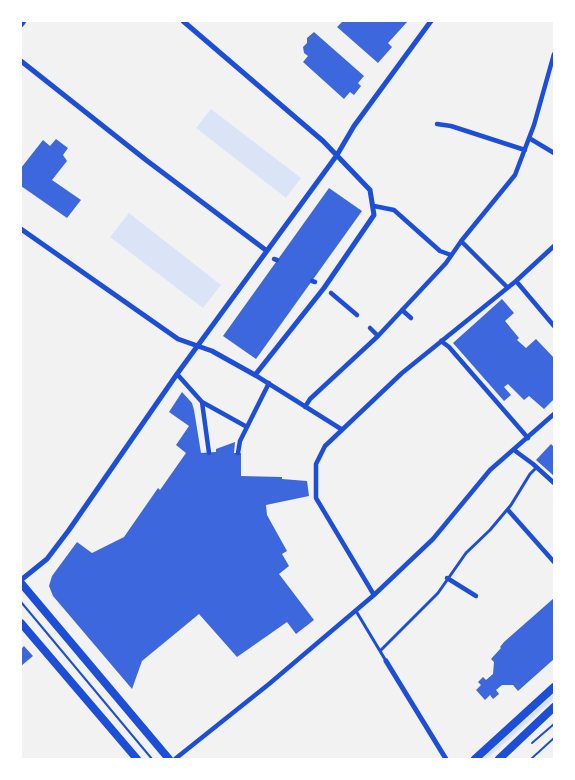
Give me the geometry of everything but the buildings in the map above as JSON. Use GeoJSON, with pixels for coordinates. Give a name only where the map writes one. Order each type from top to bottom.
{"type":"FeatureCollection","features":[{"type":"Feature","properties":{"kind":"main road"},"geometry":{"type":"LineString","coordinates":[[21,582],[169,759]]}},
{"type":"Feature","properties":{"kind":"main road"},"geometry":{"type":"LineString","coordinates":[[21,623],[137,759]]}},
{"type":"Feature","properties":{"kind":"main road"},"geometry":{"type":"LineString","coordinates":[[475,759],[554,687]]}},
{"type":"Feature","properties":{"kind":"main road"},"geometry":{"type":"LineString","coordinates":[[499,759],[554,707]]}},
{"type":"Feature","properties":{"kind":"street"},"geometry":{"type":"LineString","coordinates":[[21,25],[24,21]]}},
{"type":"Feature","properties":{"kind":"street"},"geometry":{"type":"LineString","coordinates":[[183,21],[338,155],[370,190],[374,206],[374,215],[324,288],[255,375]]}},
{"type":"Feature","properties":{"kind":"street"},"geometry":{"type":"LineString","coordinates":[[21,582],[47,559],[177,374],[338,155],[354,126],[431,21]]}},
{"type":"Feature","properties":{"kind":"street"},"geometry":{"type":"LineString","coordinates":[[305,407],[310,399],[378,336],[402,310],[451,255],[515,175],[529,138],[554,54]]}},
{"type":"Feature","properties":{"kind":"street"},"geometry":{"type":"LineString","coordinates":[[21,61],[146,160],[267,251]]}},
{"type":"Feature","properties":{"kind":"street"},"geometry":{"type":"LineString","coordinates":[[437,124],[451,126],[525,150]]}},
{"type":"Feature","properties":{"kind":"street"},"geometry":{"type":"LineString","coordinates":[[529,138],[554,153]]}},
{"type":"Feature","properties":{"kind":"street"},"geometry":{"type":"LineString","coordinates":[[374,206],[394,210],[440,251],[451,255]]}},
{"type":"Feature","properties":{"kind":"street"},"geometry":{"type":"LineString","coordinates":[[21,229],[178,339],[212,351],[269,383],[341,429]]}},
{"type":"Feature","properties":{"kind":"street"},"geometry":{"type":"LineString","coordinates":[[461,241],[507,287]]}},
{"type":"Feature","properties":{"kind":"street"},"geometry":{"type":"LineString","coordinates":[[374,595],[316,498],[316,464],[325,446],[346,424],[439,343],[516,281],[554,246]]}},
{"type":"Feature","properties":{"kind":"street"},"geometry":{"type":"LineString","coordinates":[[516,281],[554,326]]}},
{"type":"Feature","properties":{"kind":"street"},"geometry":{"type":"LineString","coordinates":[[331,293],[357,315]]}},
{"type":"Feature","properties":{"kind":"street"},"geometry":{"type":"LineString","coordinates":[[402,310],[411,318]]}},
{"type":"Feature","properties":{"kind":"street"},"geometry":{"type":"LineString","coordinates":[[370,328],[378,336]]}},
{"type":"Feature","properties":{"kind":"street"},"geometry":{"type":"LineString","coordinates":[[430,339],[449,347],[528,438]]}},
{"type":"Feature","properties":{"kind":"street"},"geometry":{"type":"LineString","coordinates":[[177,374],[202,402],[247,426]]}},
{"type":"Feature","properties":{"kind":"street"},"geometry":{"type":"LineString","coordinates":[[238,453],[240,441],[269,383]]}},
{"type":"Feature","properties":{"kind":"street"},"geometry":{"type":"LineString","coordinates":[[202,402],[209,453]]}},
{"type":"Feature","properties":{"kind":"street"},"geometry":{"type":"LineString","coordinates":[[175,759],[269,684],[374,595],[433,539],[490,470],[554,414]]}},
{"type":"Feature","properties":{"kind":"street"},"geometry":{"type":"LineString","coordinates":[[514,450],[554,483]]}},
{"type":"Feature","properties":{"kind":"street"},"geometry":{"type":"LineString","coordinates":[[507,510],[554,562]]}},
{"type":"Feature","properties":{"kind":"street"},"geometry":{"type":"LineString","coordinates":[[447,578],[476,596]]}},
{"type":"Feature","properties":{"kind":"street"},"geometry":{"type":"LineString","coordinates":[[386,661],[447,759]]}},
{"type":"Feature","properties":{"kind":"lane"},"geometry":{"type":"LineString","coordinates":[[380,651],[438,593],[466,553],[490,531],[507,510],[537,467]]}},
{"type":"Feature","properties":{"kind":"lane"},"geometry":{"type":"LineString","coordinates":[[356,610],[386,661]]}},
{"type":"Feature","properties":{"kind":"path"},"geometry":{"type":"LineString","coordinates":[[21,602],[152,759]]}},
{"type":"Feature","properties":{"kind":"path"},"geometry":{"type":"LineString","coordinates":[[525,749],[554,724]]}},
{"type":"Feature","properties":{"kind":"path"},"geometry":{"type":"LineString","coordinates":[[531,759],[554,738]]}},
{"type":"Feature","properties":{"kind":"shaded area"},"geometry":{"type":"Polygon","coordinates":[[[211,109],[301,178],[286,198],[196,128],[211,109]]]}},
{"type":"Feature","properties":{"kind":"shaded area"},"geometry":{"type":"Polygon","coordinates":[[[129,213],[221,285],[203,308],[110,237],[129,213]]]}},
{"type":"Feature","properties":{"kind":"shaded area"},"geometry":{"type":"Polygon","coordinates":[[[554,693],[554,699],[487,759],[480,759],[554,693]]]}}]}
